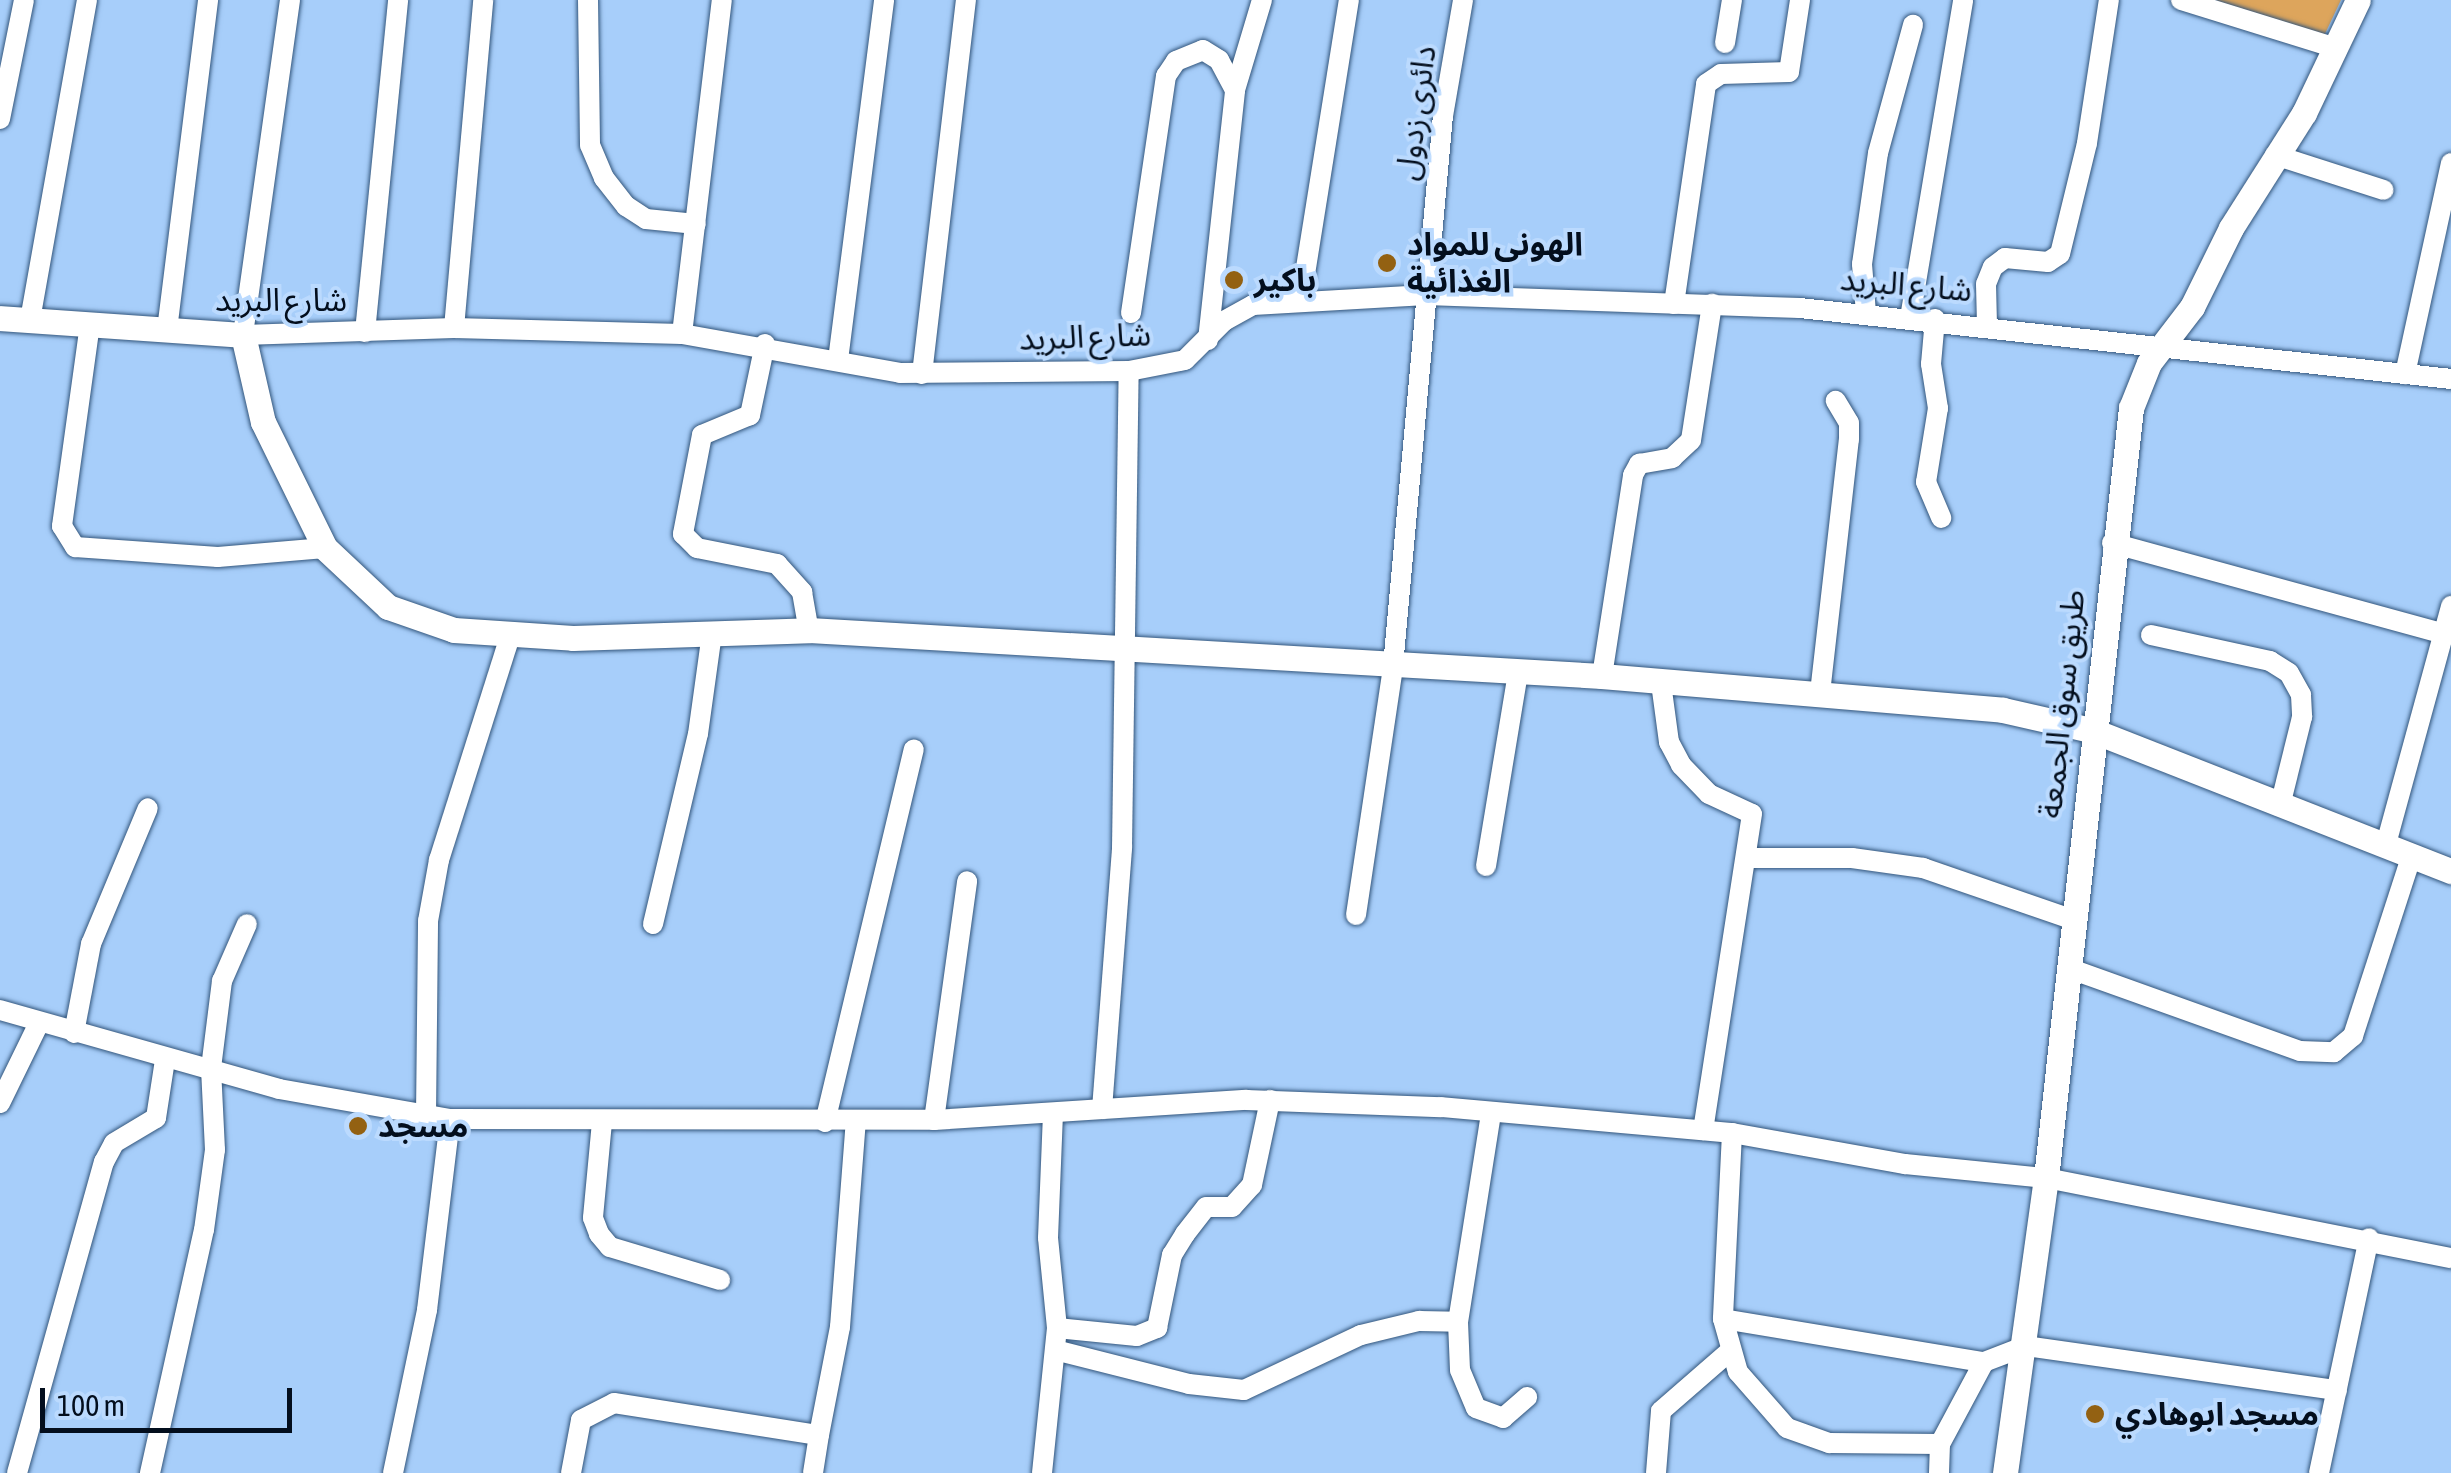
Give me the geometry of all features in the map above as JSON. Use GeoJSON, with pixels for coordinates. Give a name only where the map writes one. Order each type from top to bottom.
{"type":"FeatureCollection","features":[{"type":"Feature","properties":{"kind":"street"},"geometry":{"type":"LineString","coordinates":[[0,119],[24,0]]}},
{"type":"Feature","properties":{"kind":"street"},"geometry":{"type":"LineString","coordinates":[[30,320],[88,0]]}},
{"type":"Feature","properties":{"kind":"street"},"geometry":{"type":"LineString","coordinates":[[167,330],[208,0]]}},
{"type":"Feature","properties":{"kind":"street"},"geometry":{"type":"LineString","coordinates":[[290,0],[243,334],[263,422],[324,548],[388,606],[454,630],[510,636],[809,630],[1602,676],[2002,710],[2092,730],[2451,871]]}},
{"type":"Feature","properties":{"kind":"street"},"geometry":{"type":"LineString","coordinates":[[364,332],[398,0]]}},
{"type":"Feature","properties":{"kind":"street"},"geometry":{"type":"LineString","coordinates":[[454,328],[483,0]]}},
{"type":"Feature","properties":{"kind":"street"},"geometry":{"type":"LineString","coordinates":[[588,0],[590,145],[604,178],[626,206],[646,218],[696,224]]}},
{"type":"Feature","properties":{"kind":"street"},"geometry":{"type":"LineString","coordinates":[[682,334],[722,0]]}},
{"type":"Feature","properties":{"kind":"street"},"geometry":{"type":"LineString","coordinates":[[838,360],[884,0]]}},
{"type":"Feature","properties":{"kind":"street"},"geometry":{"type":"LineString","coordinates":[[922,374],[966,0]]}},
{"type":"Feature","properties":{"kind":"street"},"geometry":{"type":"LineString","coordinates":[[1208,340],[1235,90],[1262,0]]}},
{"type":"Feature","properties":{"kind":"street"},"geometry":{"type":"LineString","coordinates":[[1300,298],[1350,0]]}},
{"type":"Feature","properties":{"kind":"street","name":"دائرى زدول"},"geometry":{"type":"LineString","coordinates":[[1356,915],[1393,666],[1426,295],[1463,0]]}},
{"type":"Feature","properties":{"kind":"street"},"geometry":{"type":"LineString","coordinates":[[1725,43],[1732,0]]}},
{"type":"Feature","properties":{"kind":"street"},"geometry":{"type":"LineString","coordinates":[[1674,304],[1706,84],[1721,74],[1789,72],[1800,0]]}},
{"type":"Feature","properties":{"kind":"street"},"geometry":{"type":"LineString","coordinates":[[1910,318],[1964,0]]}},
{"type":"Feature","properties":{"kind":"street"},"geometry":{"type":"LineString","coordinates":[[1987,324],[1986,284],[1993,267],[2005,258],[2048,262],[2060,254],[2088,143],[2109,0]]}},
{"type":"Feature","properties":{"kind":"street"},"geometry":{"type":"LineString","coordinates":[[2180,0],[2336,48]]}},
{"type":"Feature","properties":{"kind":"street","name":"طريق سوق الجمعة"},"geometry":{"type":"LineString","coordinates":[[2005,1473],[2026,1346],[2112,543],[2132,408],[2163,344],[2192,307],[2336,48],[2358,0]]}},
{"type":"Feature","properties":{"kind":"street"},"geometry":{"type":"LineString","coordinates":[[1866,313],[1862,264],[1878,153],[1913,25]]}},
{"type":"Feature","properties":{"kind":"street"},"geometry":{"type":"LineString","coordinates":[[1131,313],[1166,76],[1176,61],[1203,50],[1219,60],[1235,90]]}},
{"type":"Feature","properties":{"kind":"street"},"geometry":{"type":"LineString","coordinates":[[2276,154],[2384,190]]}},
{"type":"Feature","properties":{"kind":"street"},"geometry":{"type":"LineString","coordinates":[[2405,374],[2451,163]]}},
{"type":"Feature","properties":{"kind":"street","name":"شارع البريد"},"geometry":{"type":"LineString","coordinates":[[0,318],[243,334],[454,328],[682,334],[766,344],[922,374],[1129,371],[1172,365],[1208,340],[1224,321],[1254,305],[1300,298],[1426,295],[1866,313],[2451,379]]}},
{"type":"Feature","properties":{"kind":"street"},"geometry":{"type":"LineString","coordinates":[[1602,676],[1633,475],[1639,464],[1672,458],[1691,440],[1712,304]]}},
{"type":"Feature","properties":{"kind":"street"},"geometry":{"type":"LineString","coordinates":[[1934,319],[1930,364],[1938,408],[1926,482],[1941,518]]}},
{"type":"Feature","properties":{"kind":"street"},"geometry":{"type":"LineString","coordinates":[[90,324],[62,526],[75,547],[218,557],[324,548]]}},
{"type":"Feature","properties":{"kind":"street"},"geometry":{"type":"LineString","coordinates":[[766,344],[750,415],[702,435],[683,534],[697,548],[785,570],[802,592],[809,630]]}},
{"type":"Feature","properties":{"kind":"street"},"geometry":{"type":"LineString","coordinates":[[1102,1109],[1129,648],[1129,371]]}},
{"type":"Feature","properties":{"kind":"street"},"geometry":{"type":"LineString","coordinates":[[1820,693],[1850,423],[1836,402]]}},
{"type":"Feature","properties":{"kind":"street"},"geometry":{"type":"LineString","coordinates":[[2112,543],[2442,633]]}},
{"type":"Feature","properties":{"kind":"street"},"geometry":{"type":"LineString","coordinates":[[2386,844],[2442,676],[2442,633],[2451,606]]}},
{"type":"Feature","properties":{"kind":"street"},"geometry":{"type":"LineString","coordinates":[[653,924],[698,734],[712,633]]}},
{"type":"Feature","properties":{"kind":"street"},"geometry":{"type":"LineString","coordinates":[[2151,635],[2270,661],[2290,673],[2301,695],[2302,718],[2280,806]]}},
{"type":"Feature","properties":{"kind":"street"},"geometry":{"type":"LineString","coordinates":[[426,1116],[428,921],[439,860],[510,636]]}},
{"type":"Feature","properties":{"kind":"street"},"geometry":{"type":"LineString","coordinates":[[1486,866],[1518,673]]}},
{"type":"Feature","properties":{"kind":"street"},"geometry":{"type":"LineString","coordinates":[[1662,682],[1669,742],[1681,764],[1708,794],[1750,810],[1746,858],[1703,1130]]}},
{"type":"Feature","properties":{"kind":"street"},"geometry":{"type":"LineString","coordinates":[[825,1122],[914,750]]}},
{"type":"Feature","properties":{"kind":"street"},"geometry":{"type":"LineString","coordinates":[[74,1033],[91,944],[148,808]]}},
{"type":"Feature","properties":{"kind":"street"},"geometry":{"type":"LineString","coordinates":[[2068,968],[2300,1051],[2334,1052],[2353,1036],[2412,854]]}},
{"type":"Feature","properties":{"kind":"street"},"geometry":{"type":"LineString","coordinates":[[1746,858],[1852,858],[1923,868],[2074,920]]}},
{"type":"Feature","properties":{"kind":"street"},"geometry":{"type":"LineString","coordinates":[[934,1120],[967,881]]}},
{"type":"Feature","properties":{"kind":"street"},"geometry":{"type":"LineString","coordinates":[[150,1473],[204,1230],[218,1105],[211,1068],[226,961],[248,924]]}},
{"type":"Feature","properties":{"kind":"street"},"geometry":{"type":"LineString","coordinates":[[0,1010],[165,1060],[211,1068],[356,1107],[450,1119],[934,1120],[1270,1100],[1491,1114],[1732,1132],[1905,1164],[2046,1178],[2368,1238],[2451,1258]]}},
{"type":"Feature","properties":{"kind":"street"},"geometry":{"type":"LineString","coordinates":[[0,1102],[39,1023]]}},
{"type":"Feature","properties":{"kind":"street"},"geometry":{"type":"LineString","coordinates":[[17,1473],[104,1162],[114,1144],[156,1118],[165,1060]]}},
{"type":"Feature","properties":{"kind":"street"},"geometry":{"type":"LineString","coordinates":[[1056,1328],[1137,1336],[1157,1328],[1172,1256],[1185,1234],[1206,1207],[1232,1207],[1252,1185],[1270,1100]]}},
{"type":"Feature","properties":{"kind":"street"},"geometry":{"type":"LineString","coordinates":[[1042,1473],[1056,1328],[1048,1238],[1053,1114]]}},
{"type":"Feature","properties":{"kind":"street"},"geometry":{"type":"LineString","coordinates":[[1491,1114],[1458,1322],[1460,1370],[1476,1408],[1502,1418],[1527,1397]]}},
{"type":"Feature","properties":{"kind":"street"},"geometry":{"type":"LineString","coordinates":[[393,1473],[430,1291],[450,1119]]}},
{"type":"Feature","properties":{"kind":"street"},"geometry":{"type":"LineString","coordinates":[[813,1473],[840,1327],[856,1121]]}},
{"type":"Feature","properties":{"kind":"street"},"geometry":{"type":"LineString","coordinates":[[602,1122],[593,1218],[599,1234],[610,1246],[720,1280]]}},
{"type":"Feature","properties":{"kind":"street"},"geometry":{"type":"LineString","coordinates":[[1732,1132],[1723,1319],[1730,1350],[1760,1404],[1788,1428],[1829,1443],[1940,1444]]}},
{"type":"Feature","properties":{"kind":"street"},"geometry":{"type":"LineString","coordinates":[[2319,1473],[2368,1238]]}},
{"type":"Feature","properties":{"kind":"street"},"geometry":{"type":"LineString","coordinates":[[1723,1319],[1984,1362],[2026,1346],[2336,1390]]}},
{"type":"Feature","properties":{"kind":"street"},"geometry":{"type":"LineString","coordinates":[[1054,1350],[1190,1384],[1244,1390],[1361,1335],[1419,1320],[1458,1322]]}},
{"type":"Feature","properties":{"kind":"street"},"geometry":{"type":"LineString","coordinates":[[1656,1473],[1661,1411],[1730,1350]]}},
{"type":"Feature","properties":{"kind":"street"},"geometry":{"type":"LineString","coordinates":[[1939,1473],[1940,1444],[1984,1362]]}},
{"type":"Feature","properties":{"kind":"street"},"geometry":{"type":"LineString","coordinates":[[571,1473],[581,1420],[614,1403],[820,1435]]}},
{"type":"Feature","properties":{"kind":"shaded area"},"geometry":{"type":"Polygon","coordinates":[[[2215,0],[2341,0],[2324,36],[2215,0]]]}},
{"type":"Feature","properties":{"kind":"place","name":"الهونى للمواد الغذائية"},"geometry":{"type":"Point","coordinates":[1387,263]}},
{"type":"Feature","properties":{"kind":"place","name":"باكير"},"geometry":{"type":"Point","coordinates":[1234,280]}},
{"type":"Feature","properties":{"kind":"place","name":"مسجد"},"geometry":{"type":"Point","coordinates":[358,1126]}},
{"type":"Feature","properties":{"kind":"place","name":"مسجد ابوهادي"},"geometry":{"type":"Point","coordinates":[2095,1414]}}]}
